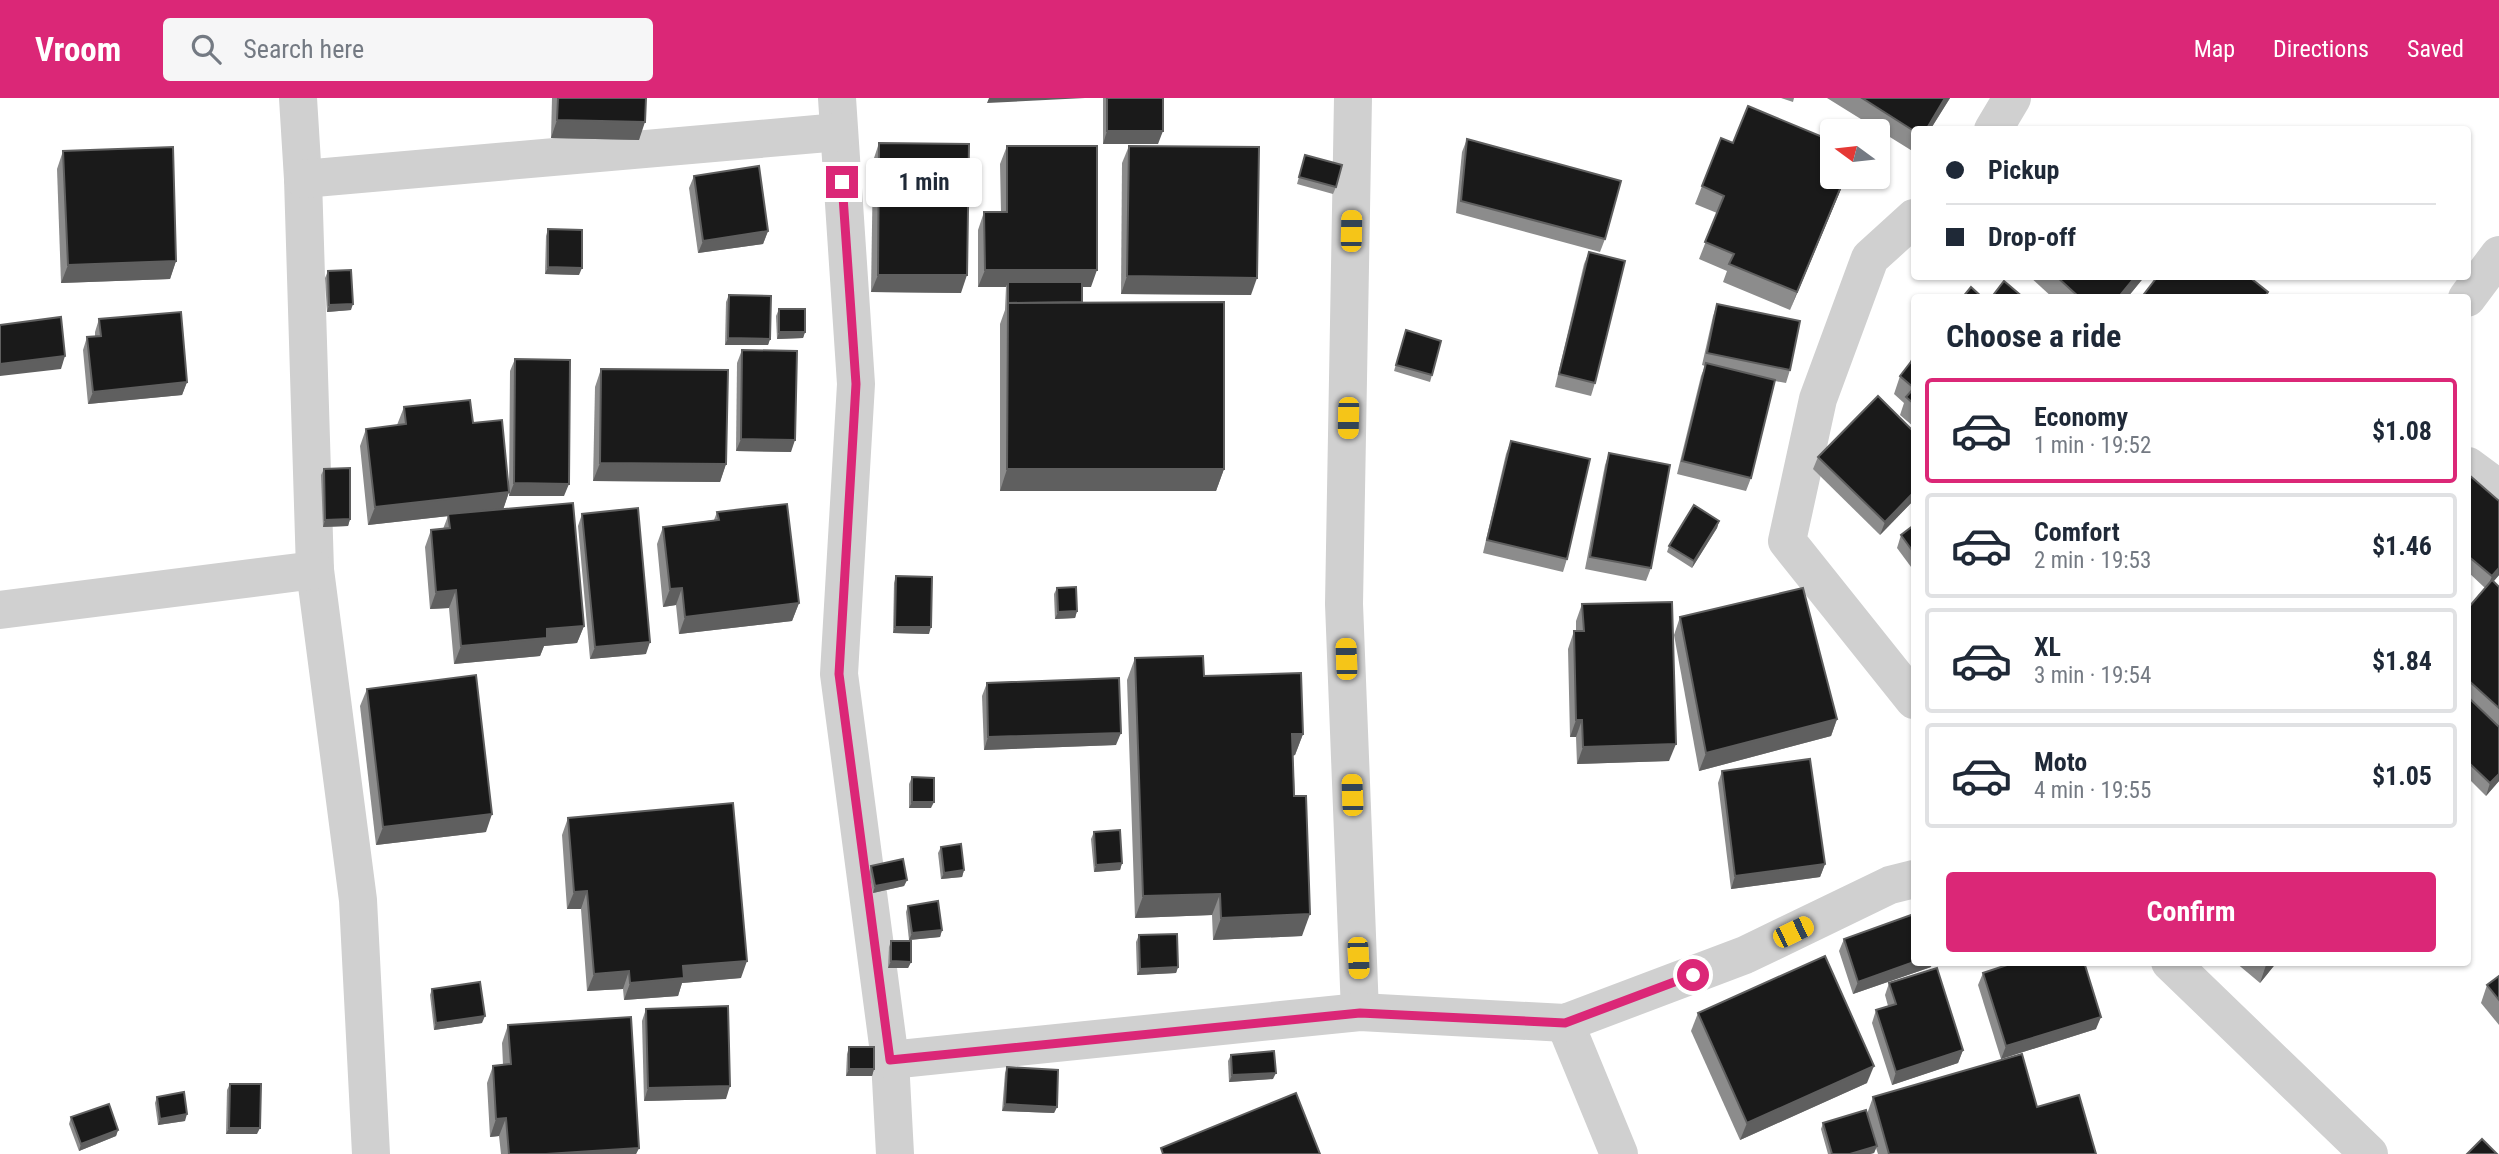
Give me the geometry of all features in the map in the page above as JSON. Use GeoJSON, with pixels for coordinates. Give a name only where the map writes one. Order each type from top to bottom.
{"type":"FeatureCollection","features":[{"type":"Feature","properties":{"kind":"street"},"geometry":{"type":"LineString","coordinates":[[298,98],[315,570],[358,900],[371,1154]]}},
{"type":"Feature","properties":{"kind":"street"},"geometry":{"type":"LineString","coordinates":[[1353,98],[1344,604],[1360,1013]]}},
{"type":"Feature","properties":{"kind":"street"},"geometry":{"type":"LineString","coordinates":[[1995,126],[2011,98]]}},
{"type":"Feature","properties":{"kind":"street"},"geometry":{"type":"LineString","coordinates":[[303,179],[838,115],[856,384],[839,674],[890,1060],[895,1154]]}},
{"type":"Feature","properties":{"kind":"street"},"geometry":{"type":"LineString","coordinates":[[1911,221],[1870,258],[1818,399],[1787,541],[1911,696]]}},
{"type":"Feature","properties":{"kind":"street"},"geometry":{"type":"LineString","coordinates":[[2470,294],[2499,256]]}},
{"type":"Feature","properties":{"kind":"street"},"geometry":{"type":"LineString","coordinates":[[2471,468],[2499,489]]}},
{"type":"Feature","properties":{"kind":"street"},"geometry":{"type":"LineString","coordinates":[[0,610],[315,570]]}},
{"type":"Feature","properties":{"kind":"street"},"geometry":{"type":"LineString","coordinates":[[890,1060],[1360,1013],[1565,1023],[1745,955],[1890,885],[1911,880]]}},
{"type":"Feature","properties":{"kind":"street"},"geometry":{"type":"LineString","coordinates":[[2174,966],[2369,1154]]}},
{"type":"Feature","properties":{"kind":"street"},"geometry":{"type":"LineString","coordinates":[[1565,1023],[1619,1154]]}},
{"type":"Feature","properties":{"kind":"building"},"geometry":{"type":"Polygon","coordinates":[[[558,98],[646,98],[645,122],[557,120],[558,98]]]}},
{"type":"Feature","properties":{"kind":"building"},"geometry":{"type":"Polygon","coordinates":[[[1107,98],[1163,98],[1163,131],[1107,131],[1107,98]]]}},
{"type":"Feature","properties":{"kind":"building"},"geometry":{"type":"Polygon","coordinates":[[[1862,98],[1945,98],[1928,126],[1911,126],[1911,129],[1862,98]]]}},
{"type":"Feature","properties":{"kind":"building"},"geometry":{"type":"Polygon","coordinates":[[[1748,106],[1820,136],[1820,189],[1840,189],[1797,292],[1729,264],[1734,254],[1705,242],[1724,196],[1702,186],[1721,138],[1733,143],[1748,106]]]}},
{"type":"Feature","properties":{"kind":"building"},"geometry":{"type":"Polygon","coordinates":[[[1467,139],[1621,181],[1605,239],[1461,201],[1467,139]]]}},
{"type":"Feature","properties":{"kind":"building"},"geometry":{"type":"Polygon","coordinates":[[[879,143],[969,144],[967,275],[878,275],[879,143]]]}},
{"type":"Feature","properties":{"kind":"building"},"geometry":{"type":"Polygon","coordinates":[[[1007,146],[1097,146],[1097,270],[985,270],[984,212],[1007,212],[1007,146]]]}},
{"type":"Feature","properties":{"kind":"building"},"geometry":{"type":"Polygon","coordinates":[[[1129,146],[1259,147],[1257,278],[1127,276],[1129,146]]]}},
{"type":"Feature","properties":{"kind":"building"},"geometry":{"type":"Polygon","coordinates":[[[173,147],[176,261],[68,265],[63,151],[173,147]]]}},
{"type":"Feature","properties":{"kind":"building"},"geometry":{"type":"Polygon","coordinates":[[[1305,155],[1342,165],[1336,187],[1299,177],[1305,155]]]}},
{"type":"Feature","properties":{"kind":"building"},"geometry":{"type":"Polygon","coordinates":[[[759,166],[768,231],[703,241],[694,176],[759,166]]]}},
{"type":"Feature","properties":{"kind":"building"},"geometry":{"type":"Polygon","coordinates":[[[548,229],[582,230],[582,268],[548,267],[548,229]]]}},
{"type":"Feature","properties":{"kind":"building"},"geometry":{"type":"Polygon","coordinates":[[[1589,252],[1625,261],[1595,383],[1559,374],[1589,252]]]}},
{"type":"Feature","properties":{"kind":"building"},"geometry":{"type":"Polygon","coordinates":[[[351,270],[353,304],[329,305],[328,271],[351,270]]]}},
{"type":"Feature","properties":{"kind":"building"},"geometry":{"type":"Polygon","coordinates":[[[2060,280],[2133,280],[2121,294],[2076,294],[2060,280]]]}},
{"type":"Feature","properties":{"kind":"building"},"geometry":{"type":"Polygon","coordinates":[[[2155,280],[2253,280],[2268,292],[2267,294],[2144,294],[2155,280]]]}},
{"type":"Feature","properties":{"kind":"building"},"geometry":{"type":"Polygon","coordinates":[[[2004,281],[2019,294],[1994,294],[2004,281]]]}},
{"type":"Feature","properties":{"kind":"building"},"geometry":{"type":"Polygon","coordinates":[[[1008,282],[1082,282],[1082,302],[1008,303],[1008,282]]]}},
{"type":"Feature","properties":{"kind":"building"},"geometry":{"type":"Polygon","coordinates":[[[1971,287],[1979,294],[1965,294],[1971,287]]]}},
{"type":"Feature","properties":{"kind":"building"},"geometry":{"type":"Polygon","coordinates":[[[729,295],[771,296],[770,339],[728,338],[729,295]]]}},
{"type":"Feature","properties":{"kind":"building"},"geometry":{"type":"Polygon","coordinates":[[[1224,302],[1224,469],[1007,469],[1008,303],[1224,302]]]}},
{"type":"Feature","properties":{"kind":"building"},"geometry":{"type":"Polygon","coordinates":[[[1717,304],[1800,321],[1790,370],[1707,353],[1717,304]]]}},
{"type":"Feature","properties":{"kind":"building"},"geometry":{"type":"Polygon","coordinates":[[[779,309],[805,309],[805,332],[779,332],[779,309]]]}},
{"type":"Feature","properties":{"kind":"building"},"geometry":{"type":"Polygon","coordinates":[[[181,312],[187,382],[93,392],[87,337],[101,336],[99,319],[181,312]]]}},
{"type":"Feature","properties":{"kind":"building"},"geometry":{"type":"Polygon","coordinates":[[[61,317],[65,356],[0,364],[0,325],[61,317]]]}},
{"type":"Feature","properties":{"kind":"building"},"geometry":{"type":"Polygon","coordinates":[[[1406,330],[1441,341],[1432,375],[1396,365],[1406,330]]]}},
{"type":"Feature","properties":{"kind":"building"},"geometry":{"type":"Polygon","coordinates":[[[742,350],[797,351],[795,440],[741,439],[742,350]]]}},
{"type":"Feature","properties":{"kind":"building"},"geometry":{"type":"Polygon","coordinates":[[[515,359],[570,360],[569,484],[514,483],[515,359]]]}},
{"type":"Feature","properties":{"kind":"building"},"geometry":{"type":"Polygon","coordinates":[[[1911,362],[1911,385],[1900,376],[1911,362]]]}},
{"type":"Feature","properties":{"kind":"building"},"geometry":{"type":"Polygon","coordinates":[[[1706,363],[1775,380],[1751,478],[1682,461],[1706,363]]]}},
{"type":"Feature","properties":{"kind":"building"},"geometry":{"type":"Polygon","coordinates":[[[601,369],[728,370],[726,464],[600,463],[601,369]]]}},
{"type":"Feature","properties":{"kind":"building"},"geometry":{"type":"Polygon","coordinates":[[[1878,396],[1911,429],[1911,495],[1885,522],[1818,457],[1878,396]]]}},
{"type":"Feature","properties":{"kind":"building"},"geometry":{"type":"Polygon","coordinates":[[[470,400],[473,423],[502,420],[509,492],[375,507],[366,429],[406,424],[404,407],[470,400]]]}},
{"type":"Feature","properties":{"kind":"building"},"geometry":{"type":"Polygon","coordinates":[[[1511,441],[1590,459],[1567,559],[1487,540],[1511,441]]]}},
{"type":"Feature","properties":{"kind":"building"},"geometry":{"type":"Polygon","coordinates":[[[1609,453],[1670,465],[1651,568],[1590,557],[1609,453]]]}},
{"type":"Feature","properties":{"kind":"building"},"geometry":{"type":"Polygon","coordinates":[[[350,468],[350,519],[325,520],[324,469],[350,468]]]}},
{"type":"Feature","properties":{"kind":"building"},"geometry":{"type":"Polygon","coordinates":[[[2471,477],[2499,501],[2499,568],[2492,576],[2471,558],[2471,477]]]}},
{"type":"Feature","properties":{"kind":"building"},"geometry":{"type":"Polygon","coordinates":[[[573,503],[584,626],[547,629],[547,638],[461,646],[456,590],[436,592],[431,530],[450,528],[448,514],[573,503]]]}},
{"type":"Feature","properties":{"kind":"building"},"geometry":{"type":"Polygon","coordinates":[[[787,504],[799,603],[685,617],[682,588],[670,589],[663,527],[719,520],[717,512],[787,504]]]}},
{"type":"Feature","properties":{"kind":"building"},"geometry":{"type":"Polygon","coordinates":[[[1694,505],[1719,521],[1694,561],[1669,546],[1694,505]]]}},
{"type":"Feature","properties":{"kind":"building"},"geometry":{"type":"Polygon","coordinates":[[[638,508],[650,642],[595,647],[582,514],[638,508]]]}},
{"type":"Feature","properties":{"kind":"building"},"geometry":{"type":"Polygon","coordinates":[[[1911,527],[1911,549],[1901,535],[1911,527]]]}},
{"type":"Feature","properties":{"kind":"building"},"geometry":{"type":"Polygon","coordinates":[[[896,576],[932,577],[931,627],[895,627],[896,576]]]}},
{"type":"Feature","properties":{"kind":"building"},"geometry":{"type":"Polygon","coordinates":[[[2492,580],[2499,587],[2499,708],[2471,683],[2471,604],[2492,580]]]}},
{"type":"Feature","properties":{"kind":"building"},"geometry":{"type":"Polygon","coordinates":[[[1076,587],[1077,611],[1058,612],[1057,588],[1076,587]]]}},
{"type":"Feature","properties":{"kind":"building"},"geometry":{"type":"Polygon","coordinates":[[[1803,588],[1837,719],[1706,753],[1680,617],[1803,588]]]}},
{"type":"Feature","properties":{"kind":"building"},"geometry":{"type":"Polygon","coordinates":[[[1672,602],[1676,744],[1583,747],[1582,720],[1576,720],[1574,631],[1584,631],[1582,604],[1672,602]]]}},
{"type":"Feature","properties":{"kind":"building"},"geometry":{"type":"Polygon","coordinates":[[[1203,656],[1204,676],[1301,673],[1303,734],[1292,734],[1294,796],[1306,796],[1310,914],[1221,918],[1220,894],[1143,896],[1135,658],[1203,656]]]}},
{"type":"Feature","properties":{"kind":"building"},"geometry":{"type":"Polygon","coordinates":[[[476,675],[492,814],[383,827],[367,689],[476,675]]]}},
{"type":"Feature","properties":{"kind":"building"},"geometry":{"type":"Polygon","coordinates":[[[1119,678],[1121,733],[988,737],[987,683],[1119,678]]]}},
{"type":"Feature","properties":{"kind":"building"},"geometry":{"type":"Polygon","coordinates":[[[2471,700],[2499,727],[2499,774],[2490,783],[2471,765],[2471,700]]]}},
{"type":"Feature","properties":{"kind":"building"},"geometry":{"type":"Polygon","coordinates":[[[1810,759],[1825,864],[1735,876],[1722,771],[1810,759]]]}},
{"type":"Feature","properties":{"kind":"building"},"geometry":{"type":"Polygon","coordinates":[[[912,777],[934,778],[934,802],[912,802],[912,777]]]}},
{"type":"Feature","properties":{"kind":"building"},"geometry":{"type":"Polygon","coordinates":[[[733,803],[747,961],[683,966],[684,978],[630,983],[629,971],[594,974],[587,891],[574,892],[568,818],[733,803]]]}},
{"type":"Feature","properties":{"kind":"building"},"geometry":{"type":"Polygon","coordinates":[[[1120,830],[1122,863],[1096,865],[1094,832],[1120,830]]]}},
{"type":"Feature","properties":{"kind":"building"},"geometry":{"type":"Polygon","coordinates":[[[961,844],[964,870],[944,873],[941,847],[961,844]]]}},
{"type":"Feature","properties":{"kind":"building"},"geometry":{"type":"Polygon","coordinates":[[[903,859],[907,880],[875,886],[871,866],[903,859]]]}},
{"type":"Feature","properties":{"kind":"building"},"geometry":{"type":"Polygon","coordinates":[[[938,901],[942,930],[912,933],[908,906],[938,901]]]}},
{"type":"Feature","properties":{"kind":"building"},"geometry":{"type":"Polygon","coordinates":[[[1911,915],[1911,963],[1858,982],[1844,939],[1911,915]]]}},
{"type":"Feature","properties":{"kind":"building"},"geometry":{"type":"Polygon","coordinates":[[[1177,934],[1178,967],[1140,969],[1139,935],[1177,934]]]}},
{"type":"Feature","properties":{"kind":"building"},"geometry":{"type":"Polygon","coordinates":[[[891,941],[911,941],[911,962],[891,961],[891,941]]]}},
{"type":"Feature","properties":{"kind":"building"},"geometry":{"type":"Polygon","coordinates":[[[1825,956],[1874,1066],[1747,1123],[1698,1013],[1825,956]]]}},
{"type":"Feature","properties":{"kind":"building"},"geometry":{"type":"Polygon","coordinates":[[[2004,966],[2085,966],[2101,1017],[2006,1046],[1983,973],[2004,966]]]}},
{"type":"Feature","properties":{"kind":"building"},"geometry":{"type":"Polygon","coordinates":[[[1937,968],[1963,1050],[1896,1072],[1876,1010],[1896,1004],[1889,983],[1937,968]]]}},
{"type":"Feature","properties":{"kind":"building"},"geometry":{"type":"Polygon","coordinates":[[[2499,976],[2499,1000],[2487,985],[2499,976]]]}},
{"type":"Feature","properties":{"kind":"building"},"geometry":{"type":"Polygon","coordinates":[[[480,982],[485,1016],[436,1023],[432,989],[480,982]]]}},
{"type":"Feature","properties":{"kind":"building"},"geometry":{"type":"Polygon","coordinates":[[[728,1006],[730,1086],[648,1088],[646,1009],[728,1006]]]}},
{"type":"Feature","properties":{"kind":"building"},"geometry":{"type":"Polygon","coordinates":[[[631,1017],[639,1148],[509,1154],[506,1118],[496,1119],[493,1066],[511,1064],[508,1025],[631,1017]]]}},
{"type":"Feature","properties":{"kind":"building"},"geometry":{"type":"Polygon","coordinates":[[[849,1047],[874,1047],[874,1069],[849,1069],[849,1047]]]}},
{"type":"Feature","properties":{"kind":"building"},"geometry":{"type":"Polygon","coordinates":[[[1274,1051],[1276,1073],[1232,1075],[1231,1055],[1274,1051]]]}},
{"type":"Feature","properties":{"kind":"building"},"geometry":{"type":"Polygon","coordinates":[[[2022,1054],[2037,1107],[2079,1095],[2096,1154],[1889,1154],[1873,1097],[2022,1054]]]}},
{"type":"Feature","properties":{"kind":"building"},"geometry":{"type":"Polygon","coordinates":[[[1007,1067],[1058,1070],[1057,1107],[1005,1104],[1007,1067]]]}},
{"type":"Feature","properties":{"kind":"building"},"geometry":{"type":"Polygon","coordinates":[[[230,1084],[261,1084],[260,1128],[229,1128],[230,1084]]]}},
{"type":"Feature","properties":{"kind":"building"},"geometry":{"type":"Polygon","coordinates":[[[184,1092],[187,1114],[160,1119],[157,1097],[184,1092]]]}},
{"type":"Feature","properties":{"kind":"building"},"geometry":{"type":"Polygon","coordinates":[[[1296,1093],[1320,1154],[1163,1154],[1161,1148],[1296,1093]]]}},
{"type":"Feature","properties":{"kind":"building"},"geometry":{"type":"Polygon","coordinates":[[[109,1104],[118,1130],[81,1144],[71,1117],[109,1104]]]}},
{"type":"Feature","properties":{"kind":"building"},"geometry":{"type":"Polygon","coordinates":[[[1866,1110],[1877,1146],[1850,1154],[1832,1154],[1823,1123],[1866,1110]]]}},
{"type":"Feature","properties":{"kind":"building"},"geometry":{"type":"Polygon","coordinates":[[[2482,1139],[2497,1154],[2467,1154],[2482,1139]]]}},
{"type":"Feature","properties":{"kind":"route"},"geometry":{"type":"LineString","coordinates":[[842,182],[856,384],[839,674],[890,1060],[1360,1013],[1565,1023],[1693,975]]}}]}
